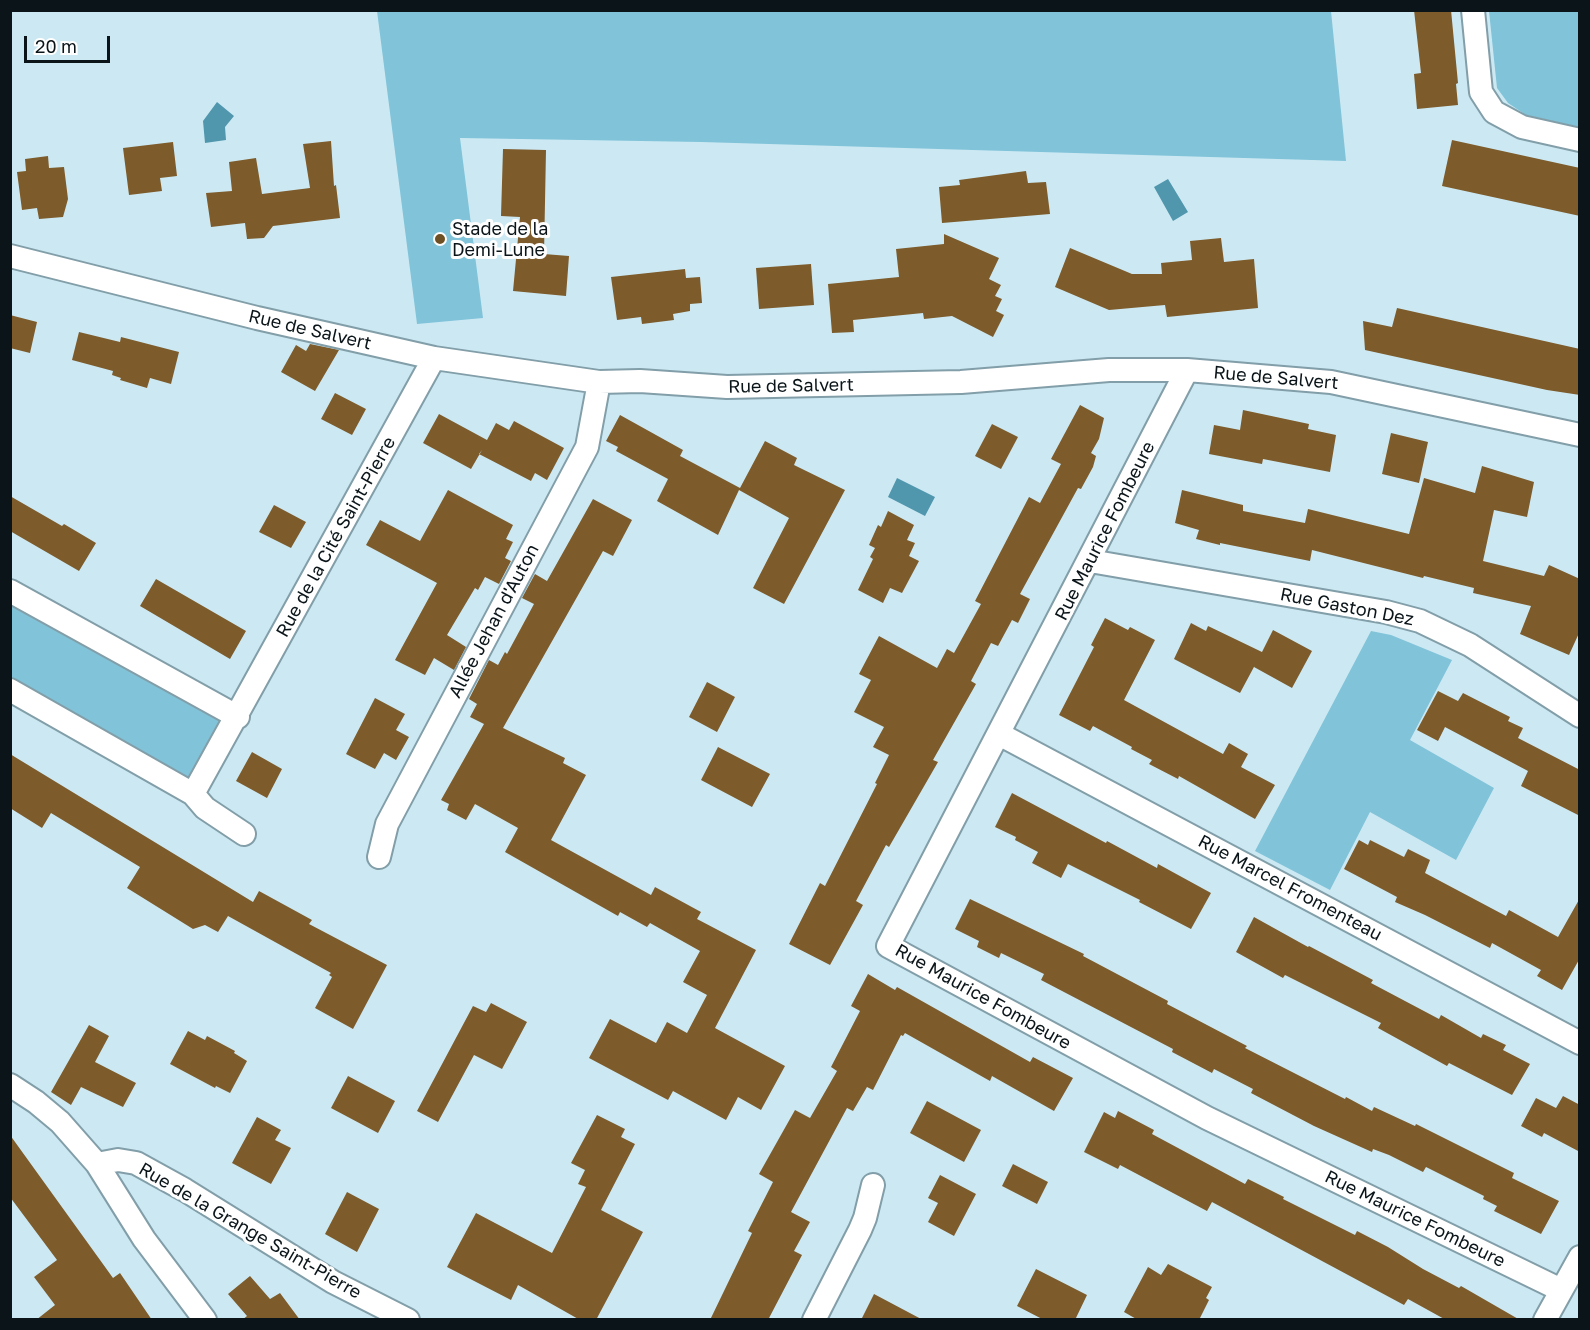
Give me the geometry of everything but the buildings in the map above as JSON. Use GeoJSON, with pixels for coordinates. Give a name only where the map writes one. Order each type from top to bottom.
{"type":"FeatureCollection","features":[{"type":"Feature","properties":{"kind":"street"},"geometry":{"type":"LineString","coordinates":[[1473,10],[1481,92],[1494,112],[1522,126],[1580,140]]}},
{"type":"Feature","properties":{"kind":"street","name":"Rue de Salvert"},"geometry":{"type":"LineString","coordinates":[[10,255],[257,318],[434,358],[599,382],[640,381],[727,387],[962,382],[1109,370],[1187,370],[1331,382],[1580,435]]}},
{"type":"Feature","properties":{"kind":"street","name":"Rue de la Cité Saint-Pierre"},"geometry":{"type":"LineString","coordinates":[[193,794],[238,717],[434,358]]}},
{"type":"Feature","properties":{"kind":"street","name":"Rue Maurice Fombeure"},"geometry":{"type":"LineString","coordinates":[[1187,370],[1090,561],[888,946],[1207,1118],[1561,1290]]}},
{"type":"Feature","properties":{"kind":"street","name":"Allée Jehan d'Auton"},"geometry":{"type":"LineString","coordinates":[[379,857],[387,824],[587,447],[599,382]]}},
{"type":"Feature","properties":{"kind":"street","name":"Rue Gaston Dez"},"geometry":{"type":"LineString","coordinates":[[1090,561],[1386,612],[1420,621],[1470,645],[1580,716]]}},
{"type":"Feature","properties":{"kind":"street"},"geometry":{"type":"LineString","coordinates":[[10,591],[238,717]]}},
{"type":"Feature","properties":{"kind":"street"},"geometry":{"type":"LineString","coordinates":[[10,690],[193,794],[204,808],[244,834]]}},
{"type":"Feature","properties":{"kind":"street","name":"Rue Marcel Fromenteau"},"geometry":{"type":"LineString","coordinates":[[999,734],[1580,1043]]}},
{"type":"Feature","properties":{"kind":"street"},"geometry":{"type":"LineString","coordinates":[[10,1085],[36,1102],[60,1122],[97,1164],[144,1239],[205,1320]]}},
{"type":"Feature","properties":{"kind":"street","name":"Rue de la Grange Saint-Pierre"},"geometry":{"type":"LineString","coordinates":[[97,1164],[118,1160],[136,1163],[333,1282],[408,1320]]}},
{"type":"Feature","properties":{"kind":"street"},"geometry":{"type":"LineString","coordinates":[[814,1320],[860,1230],[873,1185]]}},
{"type":"Feature","properties":{"kind":"street"},"geometry":{"type":"LineString","coordinates":[[1545,1320],[1580,1257]]}},
{"type":"Feature","properties":{"kind":"shaded area","name":"Stade de la Demi-Lune"},"geometry":{"type":"Polygon","coordinates":[[[377,11],[1331,11],[1346,161],[701,142],[460,138],[483,318],[417,324],[377,11]]]}},
{"type":"Feature","properties":{"kind":"shaded area"},"geometry":{"type":"Polygon","coordinates":[[[1489,11],[1579,11],[1579,127],[1526,115],[1508,103],[1497,88],[1489,11]]]}},
{"type":"Feature","properties":{"kind":"shaded area"},"geometry":{"type":"Polygon","coordinates":[[[217,102],[234,116],[225,127],[226,140],[205,143],[203,121],[217,102]]]}},
{"type":"Feature","properties":{"kind":"shaded area"},"geometry":{"type":"Polygon","coordinates":[[[1168,179],[1188,212],[1173,221],[1154,187],[1168,179]]]}},
{"type":"Feature","properties":{"kind":"shaded area"},"geometry":{"type":"Polygon","coordinates":[[[897,478],[935,497],[925,516],[888,497],[897,478]]]}},
{"type":"Feature","properties":{"kind":"shaded area"},"geometry":{"type":"Polygon","coordinates":[[[11,600],[224,716],[187,782],[11,681],[11,600]]]}},
{"type":"Feature","properties":{"kind":"shaded area"},"geometry":{"type":"Polygon","coordinates":[[[1371,631],[1391,635],[1452,660],[1410,740],[1494,788],[1456,860],[1370,812],[1330,890],[1255,851],[1371,631]]]}},
{"type":"Feature","properties":{"kind":"place","name":"Stade de la Demi-Lune"},"geometry":{"type":"Point","coordinates":[440,239]}}]}
